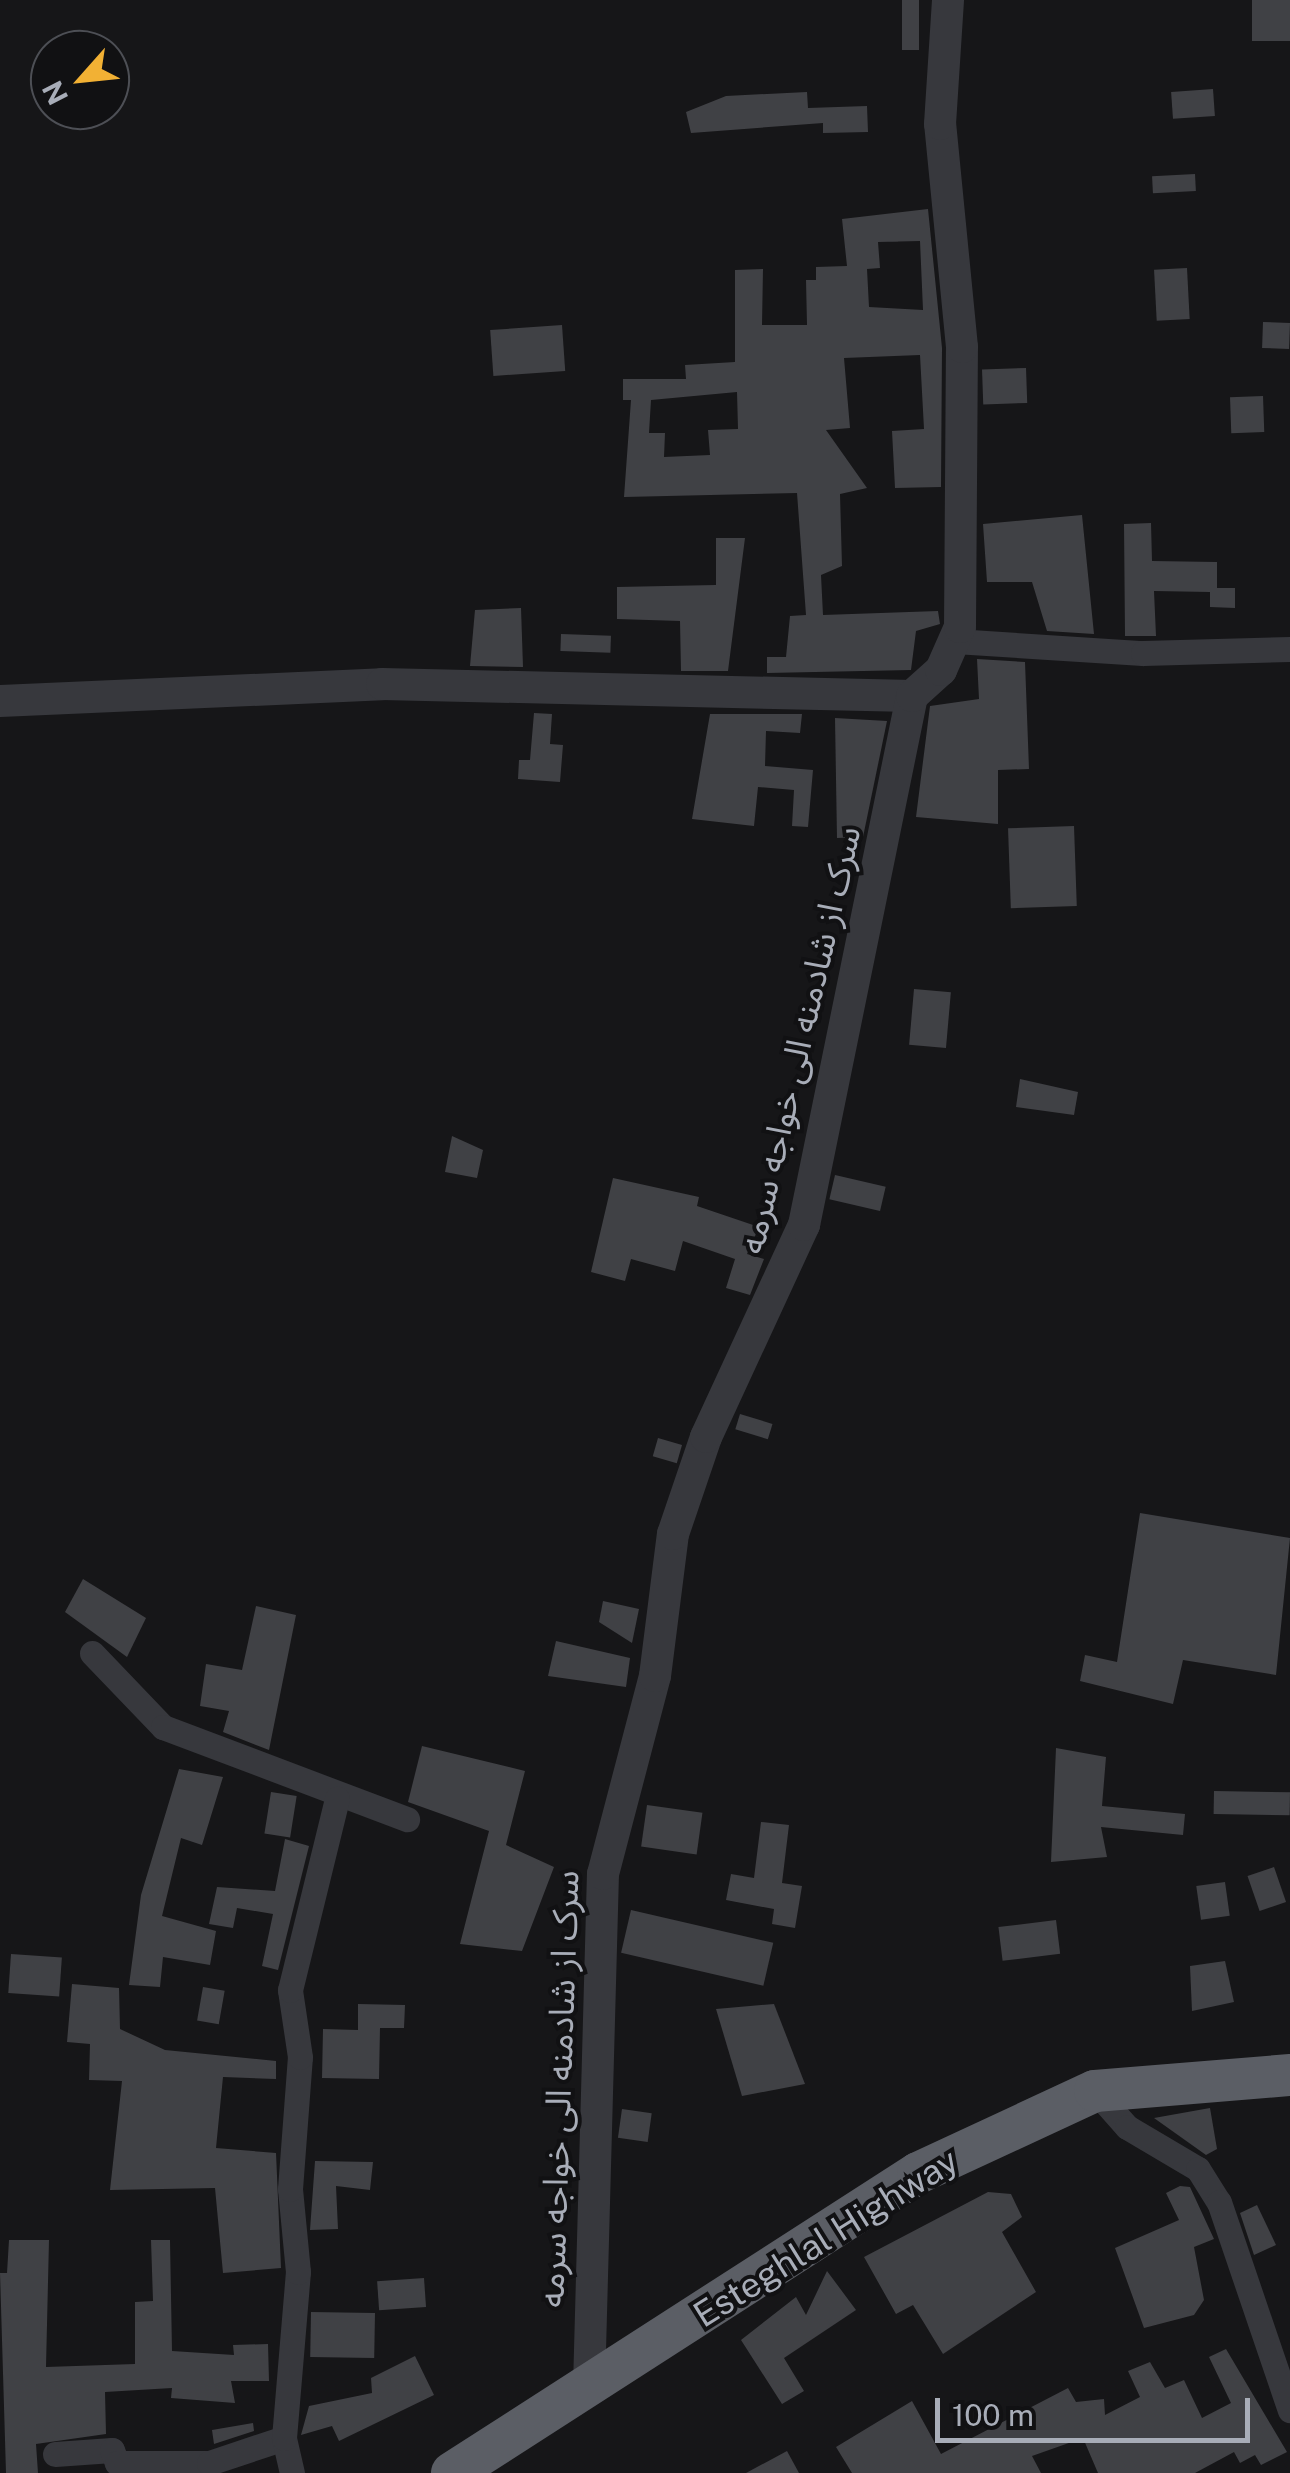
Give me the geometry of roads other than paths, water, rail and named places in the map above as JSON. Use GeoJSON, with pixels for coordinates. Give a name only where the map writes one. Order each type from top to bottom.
{"type":"FeatureCollection","features":[{"type":"Feature","properties":{"kind":"highway","name":"Esteghlal Highway"},"geometry":{"type":"LineString","coordinates":[[452,2473],[918,2173],[1095,2092],[1290,2075]]}},
{"type":"Feature","properties":{"kind":"street"},"geometry":{"type":"LineString","coordinates":[[948,0],[940,124],[962,347],[955,640],[1143,653],[1290,649]]}},
{"type":"Feature","properties":{"kind":"street","name":"سرک از شادمنه الی خواجه سرمه"},"geometry":{"type":"LineString","coordinates":[[589,2387],[603,1874],[655,1676],[687,1484],[804,1226],[912,696],[955,640]]}},
{"type":"Feature","properties":{"kind":"street"},"geometry":{"type":"LineString","coordinates":[[0,702],[382,684],[912,696]]}},
{"type":"Feature","properties":{"kind":"street"},"geometry":{"type":"LineString","coordinates":[[92,1654],[163,1727],[336,1799],[407,1819]]}},
{"type":"Feature","properties":{"kind":"street"},"geometry":{"type":"LineString","coordinates":[[292,2473],[284,2438],[298,2272],[290,2188],[300,2056],[290,1990],[336,1799]]}},
{"type":"Feature","properties":{"kind":"street"},"geometry":{"type":"LineString","coordinates":[[1095,2092],[1126,2127],[1198,2168],[1219,2202],[1290,2410]]}},
{"type":"Feature","properties":{"kind":"street"},"geometry":{"type":"LineString","coordinates":[[55,2454],[112,2450],[117,2463],[209,2463],[284,2438]]}}]}
